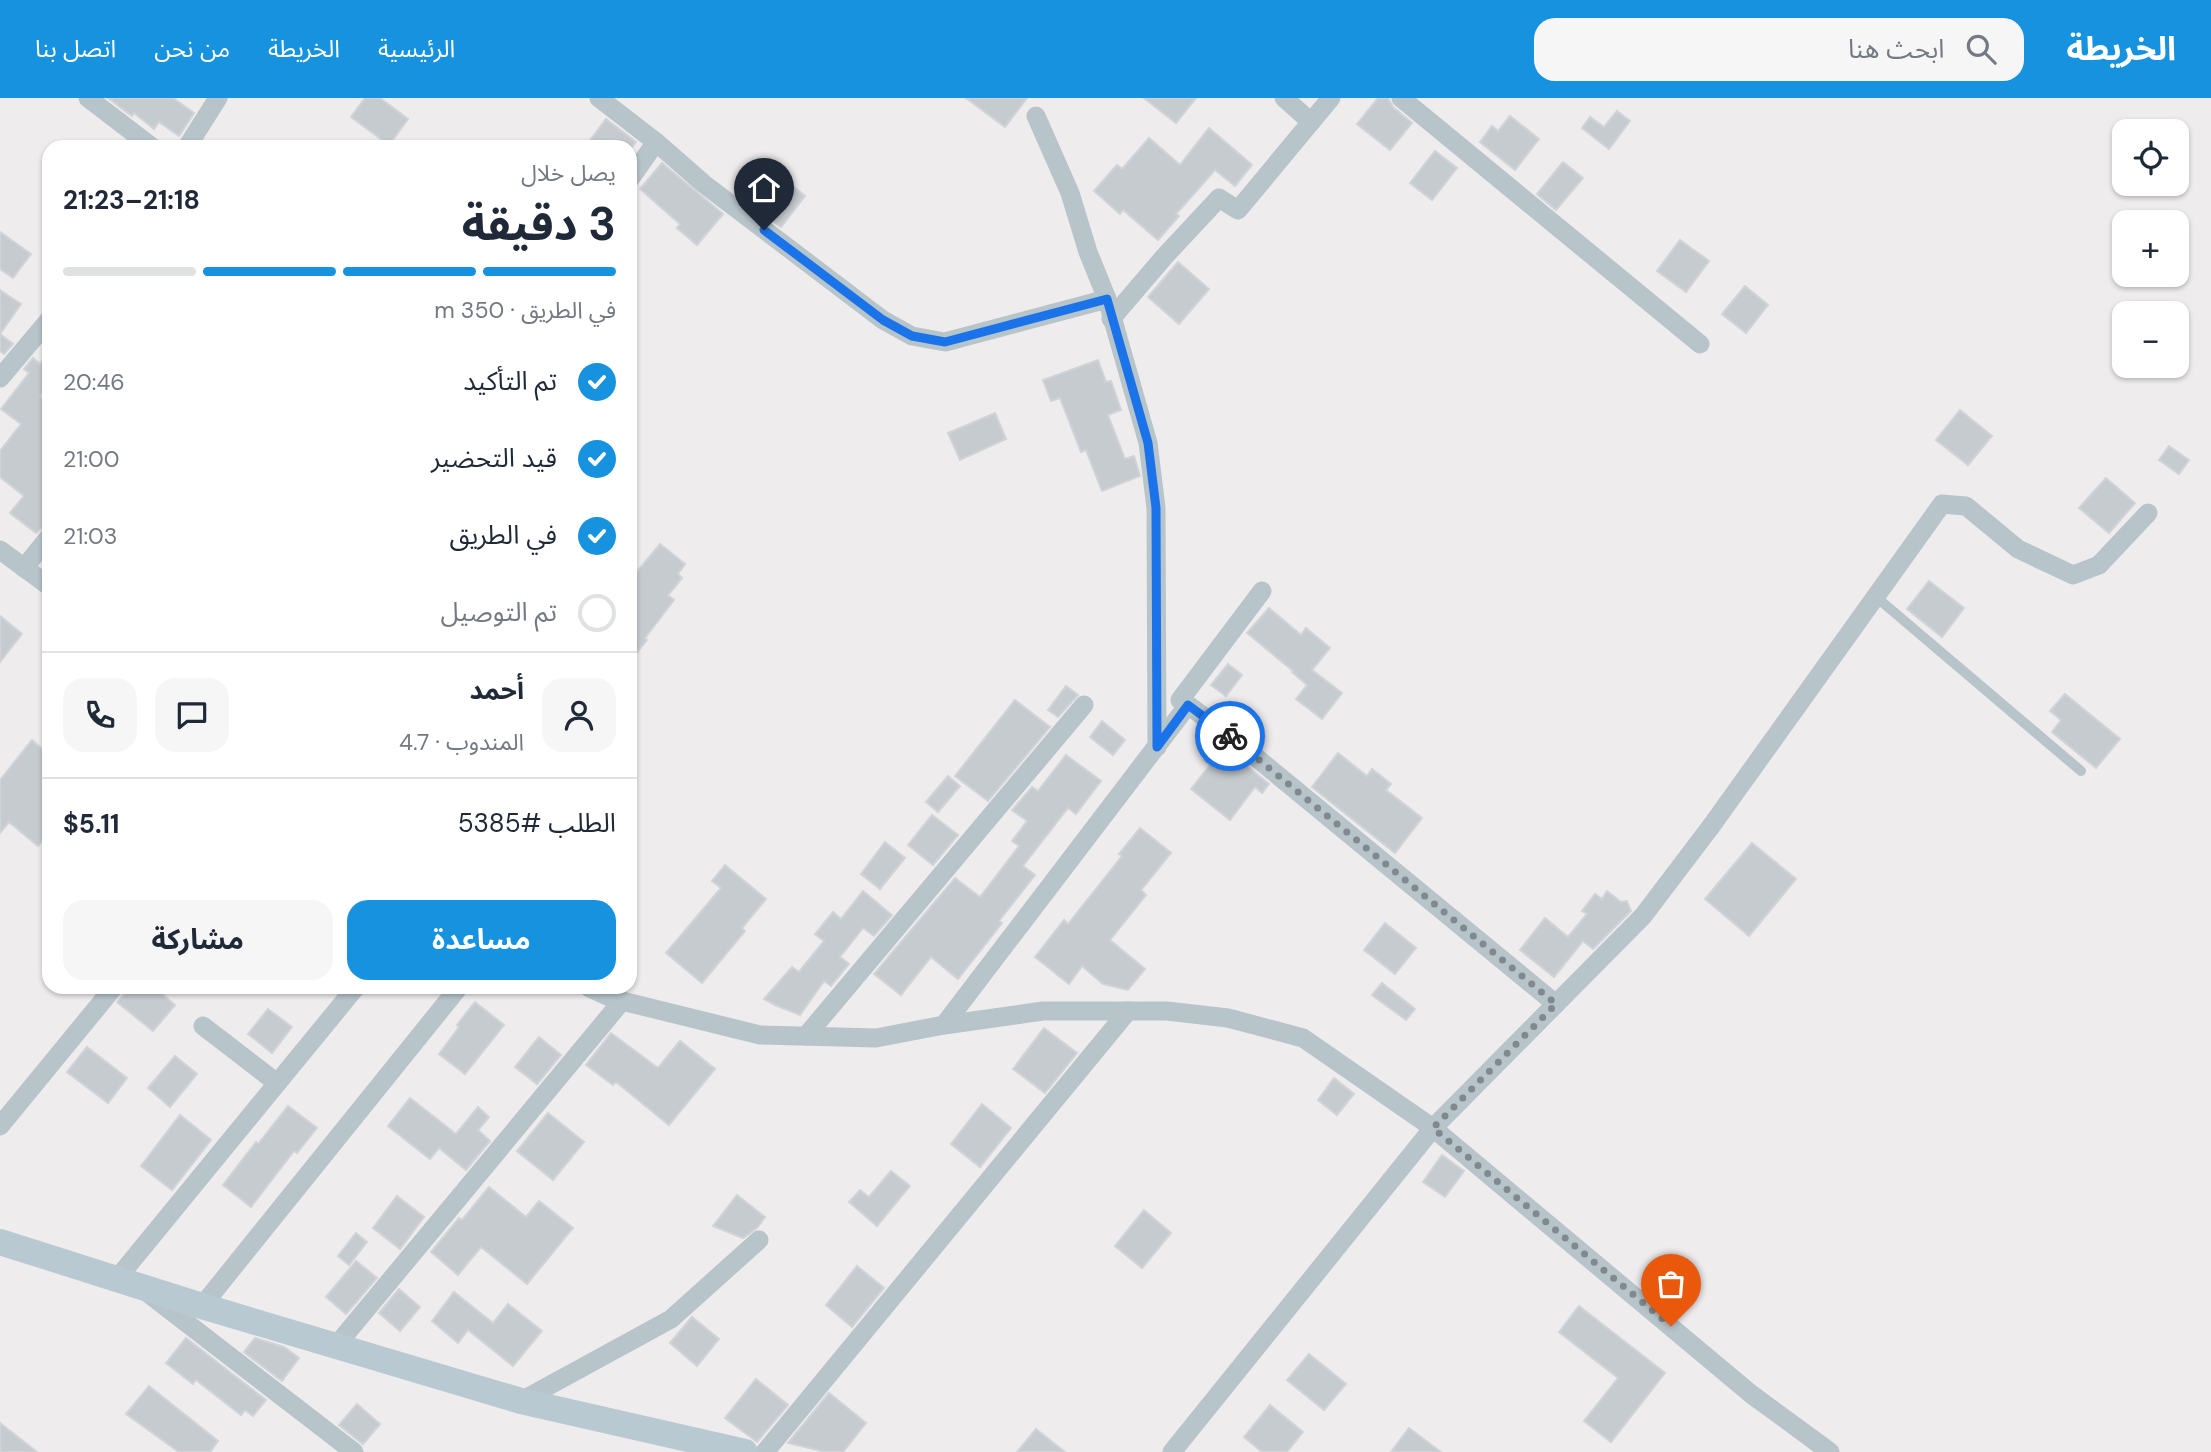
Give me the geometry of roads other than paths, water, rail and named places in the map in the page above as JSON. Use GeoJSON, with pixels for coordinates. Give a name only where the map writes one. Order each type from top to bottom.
{"type":"FeatureCollection","features":[{"type":"Feature","properties":{"kind":"street"},"geometry":{"type":"LineString","coordinates":[[88,98],[143,140]]}},
{"type":"Feature","properties":{"kind":"street"},"geometry":{"type":"LineString","coordinates":[[191,140],[218,98]]}},
{"type":"Feature","properties":{"kind":"street"},"geometry":{"type":"LineString","coordinates":[[599,98],[704,184],[872,312],[912,336],[945,342],[1107,299]]}},
{"type":"Feature","properties":{"kind":"street"},"geometry":{"type":"LineString","coordinates":[[1284,98],[1311,122]]}},
{"type":"Feature","properties":{"kind":"street"},"geometry":{"type":"LineString","coordinates":[[1111,319],[1219,198],[1238,210],[1331,98]]}},
{"type":"Feature","properties":{"kind":"street"},"geometry":{"type":"LineString","coordinates":[[1401,98],[1700,344]]}},
{"type":"Feature","properties":{"kind":"street"},"geometry":{"type":"LineString","coordinates":[[1036,116],[1070,193],[1088,252],[1107,299],[1148,443],[1156,508],[1157,747]]}},
{"type":"Feature","properties":{"kind":"street"},"geometry":{"type":"LineString","coordinates":[[637,169],[656,142]]}},
{"type":"Feature","properties":{"kind":"street"},"geometry":{"type":"LineString","coordinates":[[0,378],[42,328]]}},
{"type":"Feature","properties":{"kind":"street"},"geometry":{"type":"LineString","coordinates":[[1172,1452],[1433,1128],[1643,916],[1713,825],[1942,504],[1966,506],[2018,549],[2073,575],[2099,565],[2148,513]]}},
{"type":"Feature","properties":{"kind":"street"},"geometry":{"type":"LineString","coordinates":[[24,568],[42,546]]}},
{"type":"Feature","properties":{"kind":"street"},"geometry":{"type":"LineString","coordinates":[[0,551],[42,581]]}},
{"type":"Feature","properties":{"kind":"street"},"geometry":{"type":"LineString","coordinates":[[1262,591],[1180,700],[1241,744],[1556,1004]]}},
{"type":"Feature","properties":{"kind":"street"},"geometry":{"type":"LineString","coordinates":[[806,1036],[1084,705]]}},
{"type":"Feature","properties":{"kind":"street"},"geometry":{"type":"LineString","coordinates":[[944,1025],[1188,705]]}},
{"type":"Feature","properties":{"kind":"street"},"geometry":{"type":"LineString","coordinates":[[0,1126],[108,994]]}},
{"type":"Feature","properties":{"kind":"street"},"geometry":{"type":"LineString","coordinates":[[128,1284],[277,1083],[350,994]]}},
{"type":"Feature","properties":{"kind":"street"},"geometry":{"type":"LineString","coordinates":[[202,1306],[453,994]]}},
{"type":"Feature","properties":{"kind":"street"},"geometry":{"type":"LineString","coordinates":[[606,994],[760,1035],[876,1038],[1043,1011],[1167,1011],[1228,1018],[1303,1038],[1433,1128],[1751,1394],[1830,1452]]}},
{"type":"Feature","properties":{"kind":"street"},"geometry":{"type":"LineString","coordinates":[[335,1347],[622,1000]]}},
{"type":"Feature","properties":{"kind":"street"},"geometry":{"type":"LineString","coordinates":[[765,1452],[1128,1011]]}},
{"type":"Feature","properties":{"kind":"street"},"geometry":{"type":"LineString","coordinates":[[203,1026],[277,1083]]}},
{"type":"Feature","properties":{"kind":"street"},"geometry":{"type":"LineString","coordinates":[[521,1401],[671,1319],[759,1240]]}},
{"type":"Feature","properties":{"kind":"street"},"geometry":{"type":"LineString","coordinates":[[0,1242],[128,1284],[521,1401],[745,1452]]}},
{"type":"Feature","properties":{"kind":"street"},"geometry":{"type":"LineString","coordinates":[[128,1284],[354,1452]]}},
{"type":"Feature","properties":{"kind":"lane"},"geometry":{"type":"LineString","coordinates":[[1874,596],[2081,771]]}}]}
